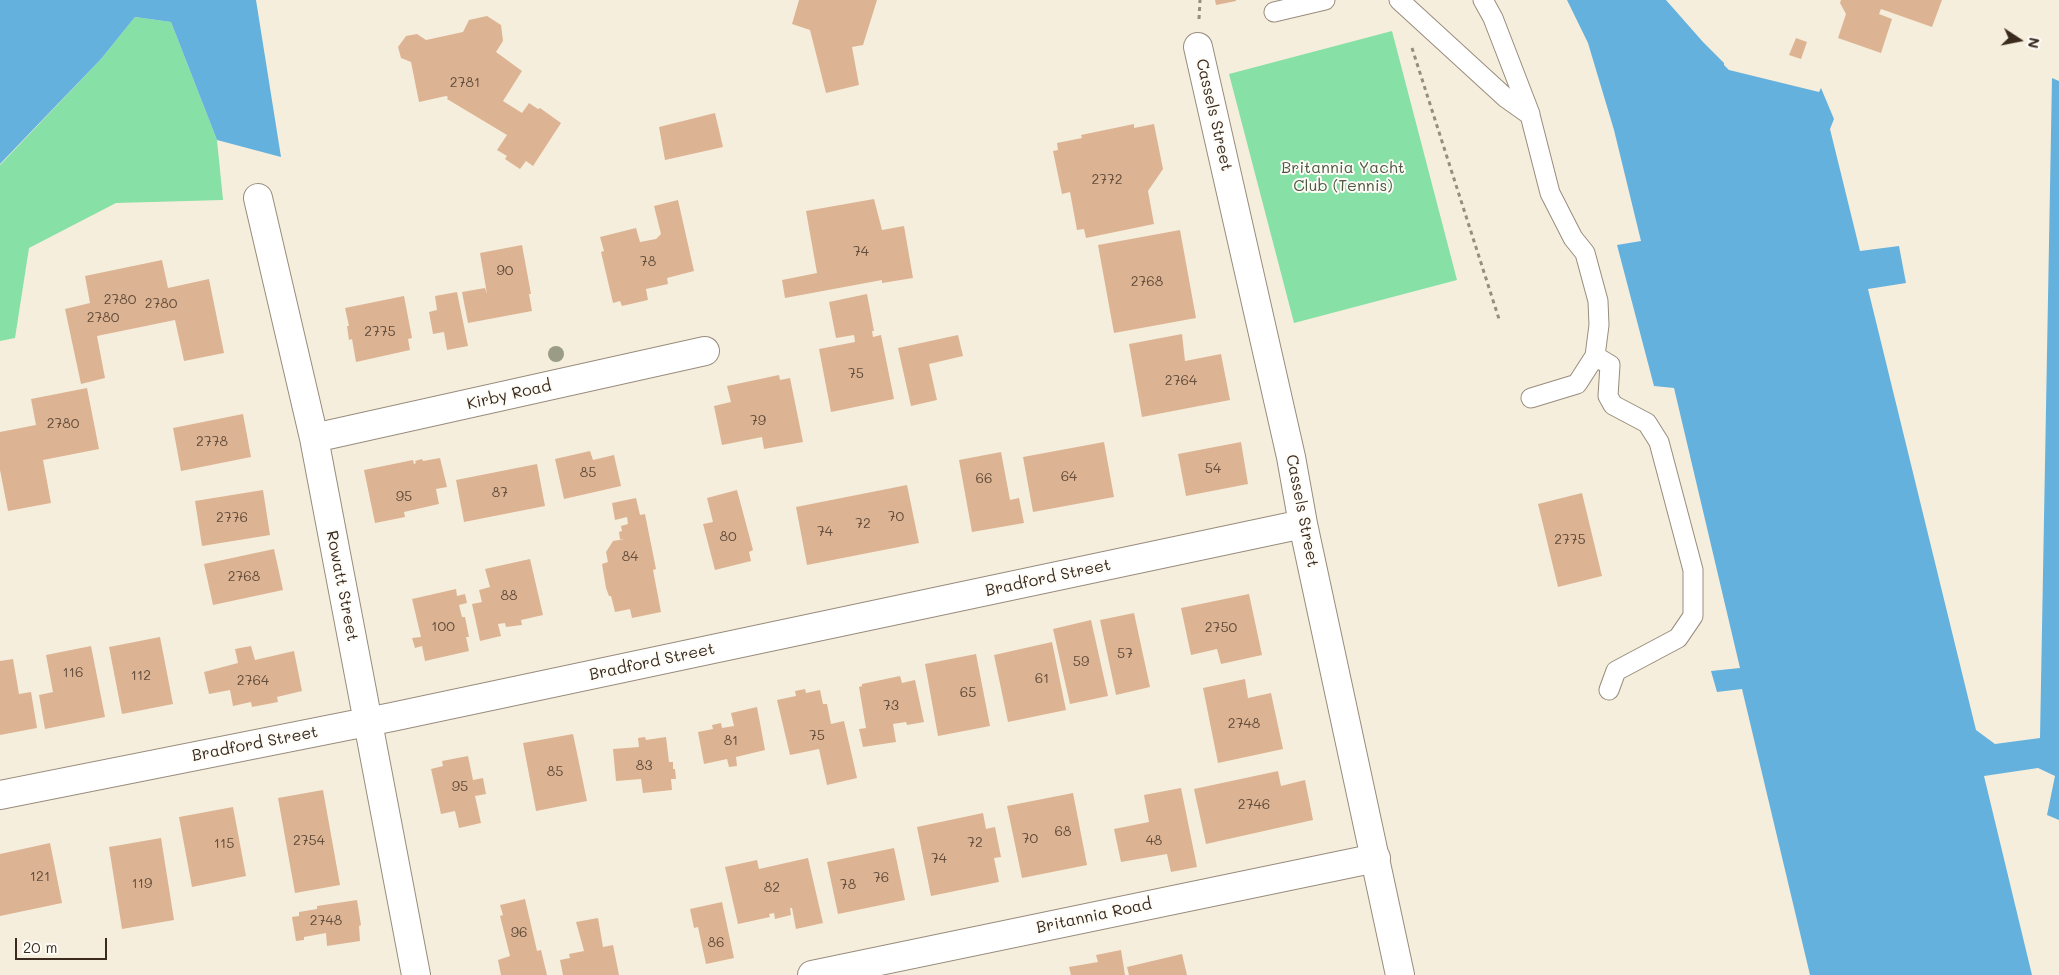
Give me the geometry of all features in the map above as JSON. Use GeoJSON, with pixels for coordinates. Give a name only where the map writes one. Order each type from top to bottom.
{"type":"FeatureCollection","features":[{"type":"Feature","properties":{"kind":"street","name":"Cassels Street"},"geometry":{"type":"LineString","coordinates":[[1198,47],[1292,457],[1303,524],[1400,975]]}},
{"type":"Feature","properties":{"kind":"street","name":"Rowatt Street"},"geometry":{"type":"LineString","coordinates":[[258,198],[314,438],[416,975]]}},
{"type":"Feature","properties":{"kind":"street","name":"Kirby Road"},"geometry":{"type":"LineString","coordinates":[[314,438],[705,351]]}},
{"type":"Feature","properties":{"kind":"street","name":"Bradford Street"},"geometry":{"type":"LineString","coordinates":[[0,795],[368,722],[1303,524]]}},
{"type":"Feature","properties":{"kind":"street","name":"Britannia Road"},"geometry":{"type":"LineString","coordinates":[[812,975],[1376,858]]}},
{"type":"Feature","properties":{"kind":"lane"},"geometry":{"type":"LineString","coordinates":[[1274,12],[1325,0]]}},
{"type":"Feature","properties":{"kind":"lane"},"geometry":{"type":"LineString","coordinates":[[1398,0],[1506,98],[1530,115]]}},
{"type":"Feature","properties":{"kind":"lane"},"geometry":{"type":"LineString","coordinates":[[1483,0],[1492,18],[1530,115],[1550,193],[1573,238],[1585,252],[1598,301],[1599,325],[1595,356],[1577,384],[1531,398]]}},
{"type":"Feature","properties":{"kind":"lane"},"geometry":{"type":"LineString","coordinates":[[1595,356],[1610,365],[1608,396],[1613,405],[1646,423],[1659,442],[1693,570],[1693,616],[1678,638],[1616,671],[1609,690]]}},
{"type":"Feature","properties":{"kind":"path"},"geometry":{"type":"LineString","coordinates":[[1411,46],[1499,318]]}},
{"type":"Feature","properties":{"kind":"green space"},"geometry":{"type":"Polygon","coordinates":[[[135,17],[171,22],[217,140],[223,200],[116,203],[29,248],[15,338],[0,341],[0,165],[101,59],[135,17]]]}},
{"type":"Feature","properties":{"kind":"green space","name":"Britannia Yacht Club (Tennis)"},"geometry":{"type":"Polygon","coordinates":[[[1392,31],[1457,280],[1294,323],[1229,74],[1392,31]]]}},
{"type":"Feature","properties":{"kind":"water"},"geometry":{"type":"Polygon","coordinates":[[[0,0],[256,0],[281,157],[217,140],[171,22],[135,17],[101,59],[0,164],[0,0]]]}},
{"type":"Feature","properties":{"kind":"water"},"geometry":{"type":"Polygon","coordinates":[[[1567,0],[1666,0],[1729,70],[1819,92],[1821,88],[1834,119],[1830,129],[1860,251],[1899,246],[1906,283],[1868,289],[1976,730],[1995,744],[2040,738],[2052,78],[2059,81],[2059,820],[2047,815],[2055,776],[2038,768],[1984,776],[2032,975],[1810,975],[1742,689],[1717,692],[1711,671],[1740,668],[1674,388],[1654,386],[1617,245],[1641,241],[1614,130],[1588,43],[1567,0]]]}},
{"type":"Feature","properties":{"kind":"building"},"geometry":{"type":"Polygon","coordinates":[[[799,0],[877,0],[863,45],[852,47],[859,85],[826,93],[810,30],[792,24],[799,0]]]}},
{"type":"Feature","properties":{"kind":"building"},"geometry":{"type":"Polygon","coordinates":[[[1215,0],[1236,0],[1236,1],[1216,5],[1215,0]]]}},
{"type":"Feature","properties":{"kind":"building"},"geometry":{"type":"Polygon","coordinates":[[[1841,0],[1942,0],[1932,27],[1881,9],[1879,14],[1892,19],[1881,53],[1838,38],[1846,14],[1840,3],[1841,0]]]}},
{"type":"Feature","properties":{"kind":"building"},"geometry":{"type":"Polygon","coordinates":[[[487,16],[501,25],[503,41],[496,52],[522,71],[503,101],[522,113],[529,103],[538,109],[540,108],[561,123],[533,166],[526,161],[520,169],[505,159],[507,156],[497,150],[507,135],[447,99],[448,97],[419,102],[411,62],[401,58],[398,47],[406,36],[417,34],[426,40],[463,32],[469,20],[487,16]]]}},
{"type":"Feature","properties":{"kind":"building"},"geometry":{"type":"Polygon","coordinates":[[[1796,38],[1807,42],[1801,59],[1789,55],[1796,38]]]}},
{"type":"Feature","properties":{"kind":"building"},"geometry":{"type":"Polygon","coordinates":[[[715,113],[723,147],[665,160],[659,127],[715,113]]]}},
{"type":"Feature","properties":{"kind":"building"},"geometry":{"type":"Polygon","coordinates":[[[1134,124],[1134,128],[1154,124],[1163,169],[1148,191],[1154,224],[1086,238],[1084,229],[1077,230],[1070,192],[1062,194],[1053,151],[1058,150],[1057,143],[1082,138],[1081,135],[1134,124]]]}},
{"type":"Feature","properties":{"kind":"building"},"geometry":{"type":"Polygon","coordinates":[[[874,199],[882,230],[904,226],[913,278],[882,283],[882,280],[785,298],[782,280],[817,273],[806,211],[874,199]]]}},
{"type":"Feature","properties":{"kind":"building"},"geometry":{"type":"Polygon","coordinates":[[[678,200],[694,271],[667,278],[668,284],[646,289],[648,300],[622,306],[620,301],[613,303],[601,252],[604,251],[600,237],[636,228],[640,242],[656,239],[661,234],[654,206],[678,200]]]}},
{"type":"Feature","properties":{"kind":"building"},"geometry":{"type":"Polygon","coordinates":[[[1180,230],[1196,318],[1114,333],[1098,245],[1180,230]]]}},
{"type":"Feature","properties":{"kind":"building"},"geometry":{"type":"Polygon","coordinates":[[[522,245],[531,294],[529,294],[532,311],[468,323],[462,292],[485,288],[487,294],[480,253],[522,245]]]}},
{"type":"Feature","properties":{"kind":"building"},"geometry":{"type":"Polygon","coordinates":[[[162,260],[168,288],[209,279],[224,353],[184,361],[175,320],[97,336],[105,378],[81,384],[65,309],[90,303],[85,276],[162,260]]]}},
{"type":"Feature","properties":{"kind":"building"},"geometry":{"type":"Polygon","coordinates":[[[457,292],[468,346],[447,350],[444,332],[433,334],[429,312],[437,310],[435,296],[457,292]]]}},
{"type":"Feature","properties":{"kind":"building"},"geometry":{"type":"Polygon","coordinates":[[[867,294],[874,331],[872,331],[873,337],[881,335],[894,399],[831,412],[819,349],[855,342],[854,335],[836,338],[829,302],[867,294]]]}},
{"type":"Feature","properties":{"kind":"building"},"geometry":{"type":"Polygon","coordinates":[[[404,296],[412,338],[408,339],[410,350],[356,362],[352,339],[349,340],[347,326],[349,326],[345,308],[404,296]]]}},
{"type":"Feature","properties":{"kind":"building"},"geometry":{"type":"Polygon","coordinates":[[[1182,334],[1185,361],[1221,354],[1230,400],[1142,417],[1129,344],[1182,334]]]}},
{"type":"Feature","properties":{"kind":"building"},"geometry":{"type":"Polygon","coordinates":[[[958,335],[963,356],[929,364],[937,400],[911,406],[898,348],[958,335]]]}},
{"type":"Feature","properties":{"kind":"building"},"geometry":{"type":"Polygon","coordinates":[[[779,375],[780,380],[790,378],[803,442],[764,449],[762,437],[722,445],[714,406],[731,402],[727,386],[779,375]]]}},
{"type":"Feature","properties":{"kind":"building"},"geometry":{"type":"Polygon","coordinates":[[[87,388],[99,449],[43,460],[51,503],[8,511],[0,470],[0,432],[36,425],[31,399],[87,388]]]}},
{"type":"Feature","properties":{"kind":"building"},"geometry":{"type":"Polygon","coordinates":[[[243,414],[251,457],[181,471],[173,428],[243,414]]]}},
{"type":"Feature","properties":{"kind":"building"},"geometry":{"type":"Polygon","coordinates":[[[1104,442],[1114,497],[1033,512],[1023,457],[1104,442]]]}},
{"type":"Feature","properties":{"kind":"building"},"geometry":{"type":"Polygon","coordinates":[[[1241,442],[1248,484],[1186,496],[1178,454],[1241,442]]]}},
{"type":"Feature","properties":{"kind":"building"},"geometry":{"type":"Polygon","coordinates":[[[590,451],[593,460],[614,455],[621,486],[564,499],[555,459],[590,451]]]}},
{"type":"Feature","properties":{"kind":"building"},"geometry":{"type":"Polygon","coordinates":[[[1001,452],[1010,500],[1019,498],[1024,523],[972,532],[959,460],[1001,452]]]}},
{"type":"Feature","properties":{"kind":"building"},"geometry":{"type":"Polygon","coordinates":[[[440,458],[447,487],[436,489],[439,504],[404,512],[405,517],[375,523],[364,470],[413,460],[414,464],[416,463],[415,461],[422,459],[423,461],[440,458]]]}},
{"type":"Feature","properties":{"kind":"building"},"geometry":{"type":"Polygon","coordinates":[[[537,464],[545,506],[464,522],[456,480],[537,464]]]}},
{"type":"Feature","properties":{"kind":"building"},"geometry":{"type":"Polygon","coordinates":[[[907,485],[919,543],[807,565],[796,507],[907,485]]]}},
{"type":"Feature","properties":{"kind":"building"},"geometry":{"type":"Polygon","coordinates":[[[263,490],[270,535],[202,546],[195,501],[263,490]]]}},
{"type":"Feature","properties":{"kind":"building"},"geometry":{"type":"Polygon","coordinates":[[[737,490],[753,550],[749,552],[751,561],[715,570],[703,524],[713,522],[707,498],[737,490]]]}},
{"type":"Feature","properties":{"kind":"building"},"geometry":{"type":"Polygon","coordinates":[[[1582,493],[1602,576],[1558,587],[1538,504],[1582,493]]]}},
{"type":"Feature","properties":{"kind":"building"},"geometry":{"type":"Polygon","coordinates":[[[636,498],[640,515],[645,514],[656,569],[653,570],[661,612],[632,618],[630,609],[615,612],[611,596],[609,596],[606,588],[602,564],[608,562],[606,552],[613,541],[624,539],[620,539],[619,532],[622,531],[621,526],[628,524],[627,517],[615,520],[612,503],[636,498]]]}},
{"type":"Feature","properties":{"kind":"building"},"geometry":{"type":"Polygon","coordinates":[[[274,549],[283,590],[213,605],[204,564],[274,549]]]}},
{"type":"Feature","properties":{"kind":"building"},"geometry":{"type":"Polygon","coordinates":[[[530,559],[543,615],[521,620],[522,625],[506,627],[505,623],[498,624],[501,636],[480,641],[472,604],[482,602],[479,590],[490,587],[485,569],[530,559]]]}},
{"type":"Feature","properties":{"kind":"building"},"geometry":{"type":"Polygon","coordinates":[[[456,589],[457,596],[465,594],[467,603],[459,605],[462,617],[465,617],[469,637],[466,637],[469,651],[425,661],[422,646],[415,648],[412,638],[421,637],[412,599],[456,589]]]}},
{"type":"Feature","properties":{"kind":"building"},"geometry":{"type":"Polygon","coordinates":[[[1249,594],[1262,655],[1221,664],[1217,649],[1191,655],[1181,608],[1249,594]]]}},
{"type":"Feature","properties":{"kind":"building"},"geometry":{"type":"Polygon","coordinates":[[[1134,613],[1150,687],[1116,695],[1100,620],[1134,613]]]}},
{"type":"Feature","properties":{"kind":"building"},"geometry":{"type":"Polygon","coordinates":[[[1091,620],[1108,696],[1070,704],[1053,629],[1091,620]]]}},
{"type":"Feature","properties":{"kind":"building"},"geometry":{"type":"Polygon","coordinates":[[[160,637],[173,704],[122,714],[109,647],[160,637]]]}},
{"type":"Feature","properties":{"kind":"building"},"geometry":{"type":"Polygon","coordinates":[[[1052,642],[1066,710],[1008,722],[994,655],[1052,642]]]}},
{"type":"Feature","properties":{"kind":"building"},"geometry":{"type":"Polygon","coordinates":[[[91,646],[105,717],[45,729],[39,695],[53,692],[46,655],[91,646]]]}},
{"type":"Feature","properties":{"kind":"building"},"geometry":{"type":"Polygon","coordinates":[[[251,646],[255,660],[294,651],[302,691],[277,697],[278,702],[252,707],[251,702],[233,706],[230,690],[209,694],[204,672],[238,663],[235,649],[251,646]]]}},
{"type":"Feature","properties":{"kind":"building"},"geometry":{"type":"Polygon","coordinates":[[[976,654],[990,726],[938,736],[925,664],[976,654]]]}},
{"type":"Feature","properties":{"kind":"building"},"geometry":{"type":"Polygon","coordinates":[[[13,659],[19,694],[31,692],[37,728],[0,735],[0,661],[13,659]]]}},
{"type":"Feature","properties":{"kind":"building"},"geometry":{"type":"Polygon","coordinates":[[[900,676],[902,683],[915,680],[924,722],[907,725],[906,722],[893,724],[896,742],[863,747],[859,729],[866,728],[859,687],[862,684],[900,676]]]}},
{"type":"Feature","properties":{"kind":"building"},"geometry":{"type":"Polygon","coordinates":[[[1245,679],[1248,698],[1271,693],[1283,749],[1218,763],[1203,688],[1245,679]]]}},
{"type":"Feature","properties":{"kind":"building"},"geometry":{"type":"Polygon","coordinates":[[[805,689],[806,693],[820,690],[823,704],[827,704],[831,724],[844,721],[857,778],[827,785],[819,749],[790,755],[777,700],[796,696],[795,691],[805,689]]]}},
{"type":"Feature","properties":{"kind":"building"},"geometry":{"type":"Polygon","coordinates":[[[757,707],[765,750],[736,757],[737,766],[729,767],[727,759],[704,764],[698,732],[713,729],[712,725],[721,723],[722,728],[734,726],[731,713],[757,707]]]}},
{"type":"Feature","properties":{"kind":"building"},"geometry":{"type":"Polygon","coordinates":[[[573,734],[587,801],[536,811],[523,743],[573,734]]]}},
{"type":"Feature","properties":{"kind":"building"},"geometry":{"type":"Polygon","coordinates":[[[645,737],[646,740],[666,737],[669,762],[673,762],[673,769],[675,769],[676,779],[671,779],[672,790],[643,793],[641,779],[616,781],[613,749],[639,747],[638,738],[645,737]]]}},
{"type":"Feature","properties":{"kind":"building"},"geometry":{"type":"Polygon","coordinates":[[[468,756],[473,780],[483,778],[486,794],[475,796],[481,823],[459,828],[455,811],[441,814],[431,769],[443,766],[442,761],[468,756]]]}},
{"type":"Feature","properties":{"kind":"building"},"geometry":{"type":"Polygon","coordinates":[[[1278,771],[1281,786],[1305,780],[1313,820],[1206,844],[1194,789],[1278,771]]]}},
{"type":"Feature","properties":{"kind":"building"},"geometry":{"type":"Polygon","coordinates":[[[1181,788],[1197,867],[1171,872],[1167,854],[1121,862],[1114,829],[1149,822],[1144,795],[1181,788]]]}},
{"type":"Feature","properties":{"kind":"building"},"geometry":{"type":"Polygon","coordinates":[[[323,790],[340,885],[295,893],[278,798],[323,790]]]}},
{"type":"Feature","properties":{"kind":"building"},"geometry":{"type":"Polygon","coordinates":[[[1073,793],[1087,865],[1022,878],[1007,806],[1073,793]]]}},
{"type":"Feature","properties":{"kind":"building"},"geometry":{"type":"Polygon","coordinates":[[[233,807],[246,876],[192,887],[179,817],[233,807]]]}},
{"type":"Feature","properties":{"kind":"building"},"geometry":{"type":"Polygon","coordinates":[[[983,813],[986,829],[995,827],[1001,857],[994,858],[999,882],[931,896],[917,827],[983,813]]]}},
{"type":"Feature","properties":{"kind":"building"},"geometry":{"type":"Polygon","coordinates":[[[161,838],[174,920],[122,929],[109,847],[161,838]]]}},
{"type":"Feature","properties":{"kind":"building"},"geometry":{"type":"Polygon","coordinates":[[[50,843],[62,903],[0,916],[0,854],[50,843]]]}},
{"type":"Feature","properties":{"kind":"building"},"geometry":{"type":"Polygon","coordinates":[[[894,848],[905,900],[838,914],[827,862],[894,848]]]}},
{"type":"Feature","properties":{"kind":"building"},"geometry":{"type":"Polygon","coordinates":[[[808,858],[823,923],[796,929],[792,908],[790,908],[791,915],[775,919],[774,913],[769,914],[770,917],[738,924],[725,867],[757,860],[759,869],[808,858]]]}},
{"type":"Feature","properties":{"kind":"building"},"geometry":{"type":"Polygon","coordinates":[[[525,899],[537,951],[541,950],[547,975],[501,975],[498,960],[510,956],[500,916],[503,915],[500,905],[525,899]]]}},
{"type":"Feature","properties":{"kind":"building"},"geometry":{"type":"Polygon","coordinates":[[[357,900],[361,925],[359,926],[360,941],[327,946],[326,933],[304,937],[304,940],[296,941],[292,917],[299,916],[299,912],[317,909],[317,906],[357,900]]]}},
{"type":"Feature","properties":{"kind":"building"},"geometry":{"type":"Polygon","coordinates":[[[722,902],[734,958],[706,964],[698,927],[694,928],[690,909],[722,902]]]}},
{"type":"Feature","properties":{"kind":"building"},"geometry":{"type":"Polygon","coordinates":[[[598,918],[603,947],[613,945],[619,975],[563,975],[560,960],[570,958],[569,954],[584,951],[576,922],[598,918]]]}},
{"type":"Feature","properties":{"kind":"building"},"geometry":{"type":"Polygon","coordinates":[[[1121,950],[1125,975],[1071,975],[1069,967],[1098,962],[1096,955],[1121,950]]]}},
{"type":"Feature","properties":{"kind":"building"},"geometry":{"type":"Polygon","coordinates":[[[1182,954],[1187,975],[1129,975],[1127,967],[1182,954]]]}}]}
